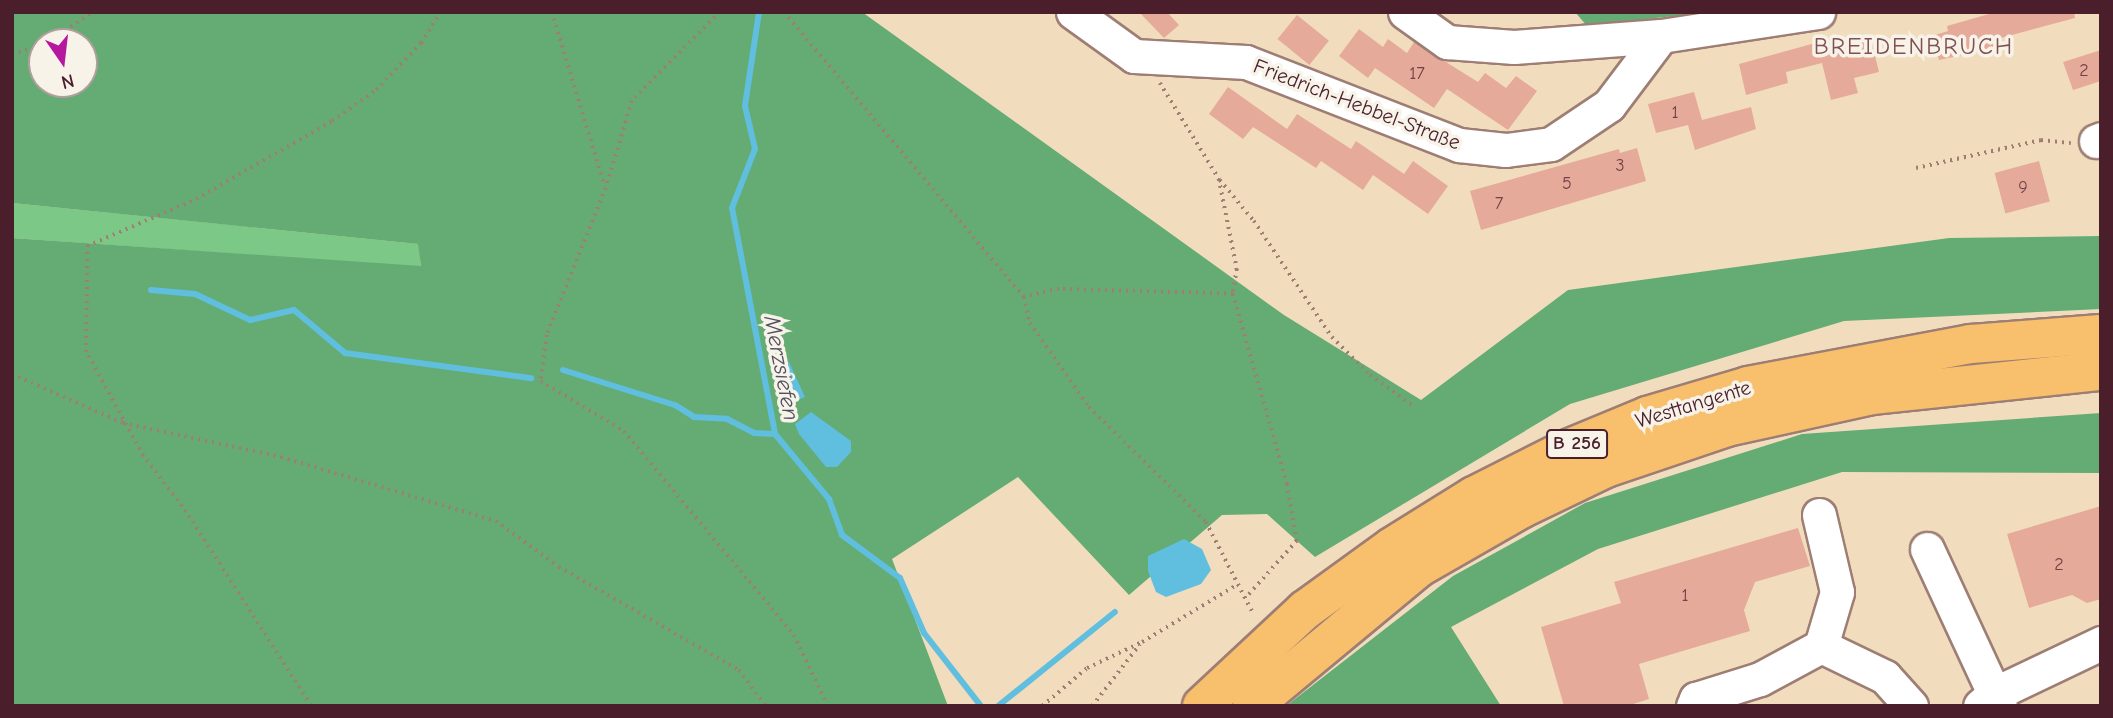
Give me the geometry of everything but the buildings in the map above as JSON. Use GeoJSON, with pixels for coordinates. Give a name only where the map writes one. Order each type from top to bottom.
{"type":"FeatureCollection","features":[{"type":"Feature","properties":{"kind":"highway","name":"Westtangente"},"geometry":{"type":"LineString","coordinates":[[1202,706],[1306,610],[1392,547],[1474,496],[1565,450],[1647,416],[1748,386],[1885,357],[2023,338],[2101,334]]}},
{"type":"Feature","properties":{"kind":"highway","name":"Westtangente"},"geometry":{"type":"LineString","coordinates":[[1252,706],[1327,639],[1418,568],[1521,509],[1606,468],[1727,427],[1872,395],[2101,371]]}},
{"type":"Feature","properties":{"kind":"street"},"geometry":{"type":"LineString","coordinates":[[1073,12],[1138,56]]}},
{"type":"Feature","properties":{"kind":"street"},"geometry":{"type":"LineString","coordinates":[[1405,12],[1447,41],[1514,47],[1661,36],[1818,12]]}},
{"type":"Feature","properties":{"kind":"street","name":"Friedrich-Hebbel-Straße"},"geometry":{"type":"LineString","coordinates":[[1138,56],[1246,62],[1459,145],[1506,150],[1551,144],[1609,105],[1661,36]]}},
{"type":"Feature","properties":{"kind":"street"},"geometry":{"type":"LineString","coordinates":[[1692,706],[1696,699],[1760,679],[1821,646],[1837,592],[1819,515]]}},
{"type":"Feature","properties":{"kind":"street"},"geometry":{"type":"LineString","coordinates":[[1927,549],[1991,702],[2101,643]]}},
{"type":"Feature","properties":{"kind":"street"},"geometry":{"type":"LineString","coordinates":[[1821,646],[1885,677],[1911,706]]}},
{"type":"Feature","properties":{"kind":"path"},"geometry":{"type":"LineString","coordinates":[[68,28],[93,12]]}},
{"type":"Feature","properties":{"kind":"path"},"geometry":{"type":"LineString","coordinates":[[311,706],[123,422],[86,352],[87,246],[195,199],[332,121],[376,90],[421,43],[440,12]]}},
{"type":"Feature","properties":{"kind":"path"},"geometry":{"type":"LineString","coordinates":[[552,12],[606,188]]}},
{"type":"Feature","properties":{"kind":"path"},"geometry":{"type":"LineString","coordinates":[[720,12],[632,101],[606,188],[547,335],[541,381],[624,431],[794,635],[828,706]]}},
{"type":"Feature","properties":{"kind":"path"},"geometry":{"type":"LineString","coordinates":[[784,12],[1024,297],[1030,323],[1089,407],[1206,522],[1253,613]]}},
{"type":"Feature","properties":{"kind":"path"},"geometry":{"type":"LineString","coordinates":[[1138,56],[1219,179],[1254,221],[1332,337],[1370,375],[1415,407]]}},
{"type":"Feature","properties":{"kind":"path"},"geometry":{"type":"LineString","coordinates":[[1916,168],[2041,140],[2059,144],[2098,140]]}},
{"type":"Feature","properties":{"kind":"path"},"geometry":{"type":"LineString","coordinates":[[1219,179],[1228,242],[1237,270],[1233,294],[1287,484],[1297,541],[1246,598]]}},
{"type":"Feature","properties":{"kind":"path"},"geometry":{"type":"LineString","coordinates":[[1024,297],[1059,289],[1233,294]]}},
{"type":"Feature","properties":{"kind":"path"},"geometry":{"type":"LineString","coordinates":[[12,374],[123,422],[281,457],[496,521],[559,567],[739,670],[766,706]]}},
{"type":"Feature","properties":{"kind":"path"},"geometry":{"type":"LineString","coordinates":[[1042,706],[1087,668],[1142,642],[1238,584]]}},
{"type":"Feature","properties":{"kind":"path"},"geometry":{"type":"LineString","coordinates":[[1092,706],[1142,642]]}},
{"type":"Feature","properties":{"kind":"green space"},"geometry":{"type":"Polygon","coordinates":[[[12,12],[862,12],[1284,315],[1421,400],[1568,290],[1949,238],[2101,236],[2101,309],[1844,321],[1570,404],[1315,557],[1267,514],[1222,515],[1129,595],[1018,477],[892,559],[948,706],[12,706],[12,238],[421,266],[418,244],[12,203],[12,12]]]}},
{"type":"Feature","properties":{"kind":"green space"},"geometry":{"type":"Polygon","coordinates":[[[1575,12],[1708,12],[1587,26],[1575,12]]]}},
{"type":"Feature","properties":{"kind":"green space"},"geometry":{"type":"Polygon","coordinates":[[[12,203],[419,244],[421,267],[12,238],[12,203]]]}},
{"type":"Feature","properties":{"kind":"green space"},"geometry":{"type":"Polygon","coordinates":[[[2101,413],[2101,473],[1842,472],[1598,549],[1451,627],[1501,706],[1286,706],[1453,576],[1585,503],[1802,434],[2101,413]]]}},
{"type":"Feature","properties":{"kind":"water"},"geometry":{"type":"Polygon","coordinates":[[[789,362],[805,397],[788,404],[780,400],[774,364],[789,362]]]}},
{"type":"Feature","properties":{"kind":"water"},"geometry":{"type":"Polygon","coordinates":[[[811,412],[851,441],[851,452],[837,467],[826,467],[799,434],[795,424],[811,412]]]}},
{"type":"Feature","properties":{"kind":"water"},"geometry":{"type":"Polygon","coordinates":[[[1184,539],[1202,549],[1211,570],[1201,584],[1166,597],[1156,592],[1148,571],[1148,556],[1184,539]]]}},
{"type":"Feature","properties":{"kind":"waterway","name":"Merzsiefen"},"geometry":{"type":"LineString","coordinates":[[759,12],[745,106],[755,149],[732,208],[775,434],[829,499],[842,535],[900,578],[924,633],[981,706]]}},
{"type":"Feature","properties":{"kind":"waterway"},"geometry":{"type":"LineString","coordinates":[[151,290],[195,294],[250,320],[294,310],[345,353],[531,378]]}},
{"type":"Feature","properties":{"kind":"waterway"},"geometry":{"type":"LineString","coordinates":[[563,370],[675,405],[694,417],[727,419],[754,433],[775,434]]}},
{"type":"Feature","properties":{"kind":"waterway"},"geometry":{"type":"LineString","coordinates":[[998,706],[1115,612]]}},
{"type":"Feature","properties":{"kind":"district","name":"BREIDENBRUCH"},"geometry":{"type":"Point","coordinates":[1914,47]}}]}
